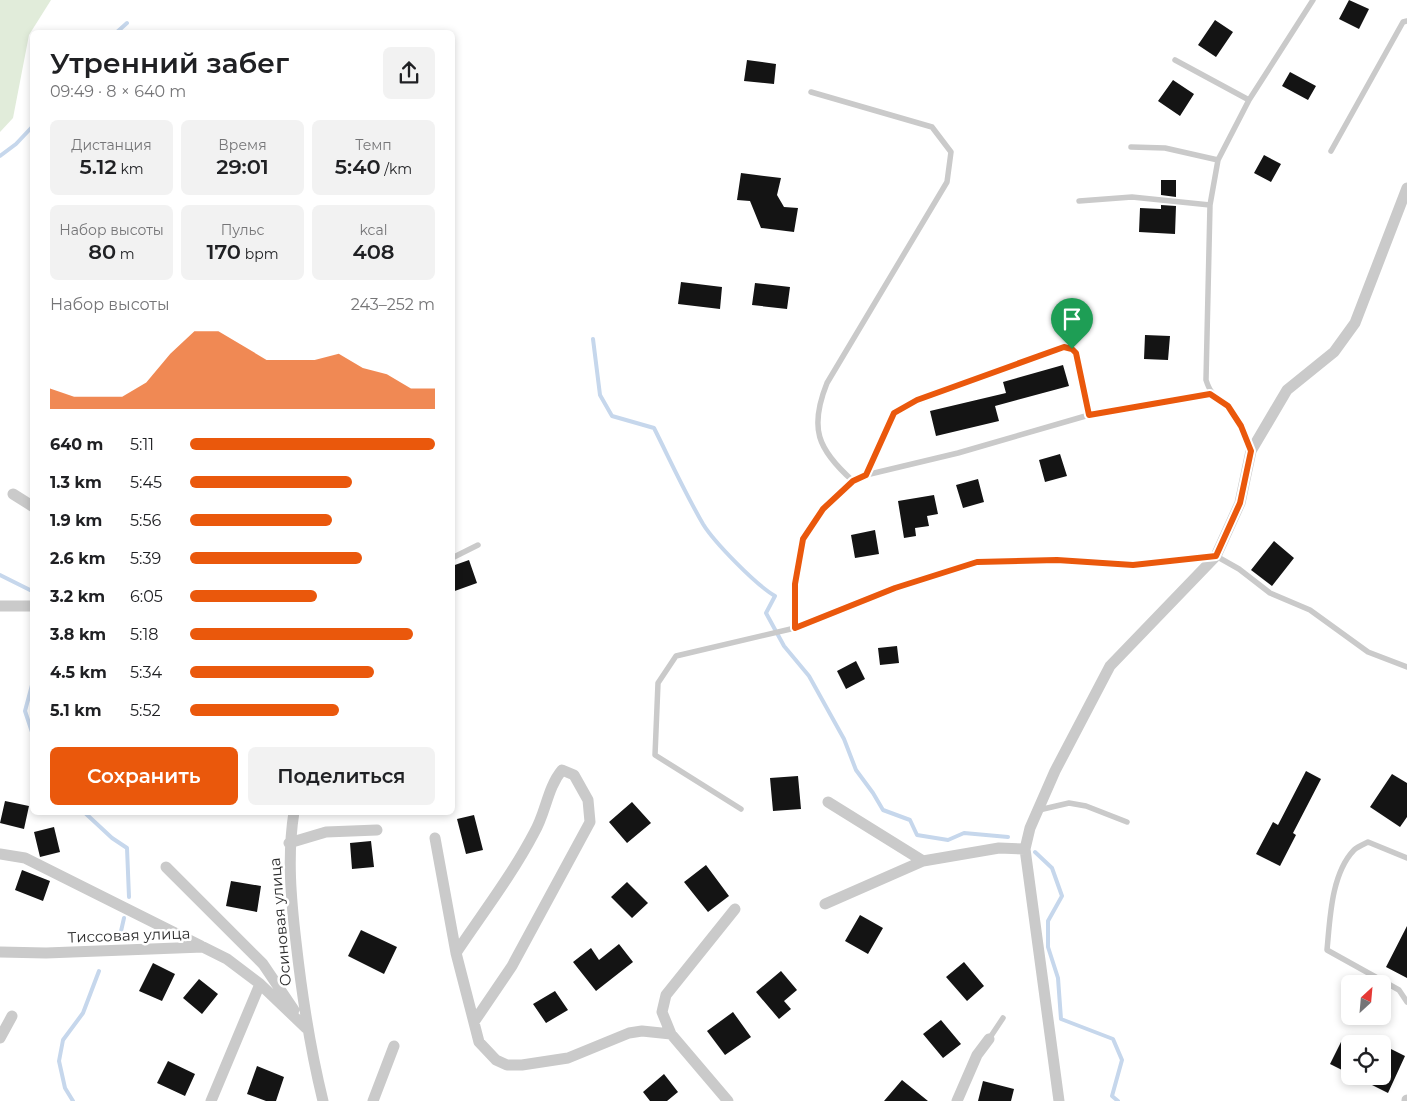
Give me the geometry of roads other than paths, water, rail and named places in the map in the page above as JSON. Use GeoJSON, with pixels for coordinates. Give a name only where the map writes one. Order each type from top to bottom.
{"type":"FeatureCollection","features":[{"type":"Feature","properties":{"kind":"street"},"geometry":{"type":"LineString","coordinates":[[1059,1101],[1025,849],[1030,828],[1055,771],[1110,666],[1216,556],[1240,503],[1251,451],[1287,390],[1334,352],[1355,323],[1407,188]]}},
{"type":"Feature","properties":{"kind":"street"},"geometry":{"type":"LineString","coordinates":[[13,494],[30,505]]}},
{"type":"Feature","properties":{"kind":"street"},"geometry":{"type":"LineString","coordinates":[[0,606],[30,606]]}},
{"type":"Feature","properties":{"kind":"street"},"geometry":{"type":"LineString","coordinates":[[456,953],[535,832],[547,802],[552,781],[562,770],[574,775],[588,800],[590,822],[512,966],[474,1022]]}},
{"type":"Feature","properties":{"kind":"street"},"geometry":{"type":"LineString","coordinates":[[828,802],[923,861]]}},
{"type":"Feature","properties":{"kind":"street","name":"Осиновая улица"},"geometry":{"type":"LineString","coordinates":[[294,815],[289,843],[292,907],[306,1028]]}},
{"type":"Feature","properties":{"kind":"street"},"geometry":{"type":"LineString","coordinates":[[289,843],[326,832],[377,830]]}},
{"type":"Feature","properties":{"kind":"street"},"geometry":{"type":"LineString","coordinates":[[435,838],[456,953],[479,1042],[488,1053],[507,1065],[522,1065],[568,1058],[630,1033],[642,1031],[671,1034]]}},
{"type":"Feature","properties":{"kind":"street"},"geometry":{"type":"LineString","coordinates":[[825,904],[923,861],[999,848],[1025,849]]}},
{"type":"Feature","properties":{"kind":"street"},"geometry":{"type":"LineString","coordinates":[[0,854],[25,858],[203,947]]}},
{"type":"Feature","properties":{"kind":"street"},"geometry":{"type":"LineString","coordinates":[[166,867],[263,964],[306,1028],[322,1101]]}},
{"type":"Feature","properties":{"kind":"street"},"geometry":{"type":"LineString","coordinates":[[728,1101],[671,1034],[662,1012],[666,995],[735,910]]}},
{"type":"Feature","properties":{"kind":"street","name":"Тиссовая улица"},"geometry":{"type":"LineString","coordinates":[[0,952],[46,953],[203,947],[227,959],[260,984],[306,1028]]}},
{"type":"Feature","properties":{"kind":"street"},"geometry":{"type":"LineString","coordinates":[[211,1101],[260,984]]}},
{"type":"Feature","properties":{"kind":"street"},"geometry":{"type":"LineString","coordinates":[[0,1038],[12,1016]]}},
{"type":"Feature","properties":{"kind":"street"},"geometry":{"type":"LineString","coordinates":[[958,1101],[977,1055],[989,1039]]}},
{"type":"Feature","properties":{"kind":"street"},"geometry":{"type":"LineString","coordinates":[[373,1101],[394,1046]]}},
{"type":"Feature","properties":{"kind":"lane"},"geometry":{"type":"LineString","coordinates":[[1251,451],[1241,426],[1228,406],[1210,394],[1206,380],[1210,205],[1218,160],[1249,100],[1313,0]]}},
{"type":"Feature","properties":{"kind":"lane"},"geometry":{"type":"LineString","coordinates":[[1331,151],[1404,22],[1407,21]]}},
{"type":"Feature","properties":{"kind":"lane"},"geometry":{"type":"LineString","coordinates":[[1175,60],[1249,100]]}},
{"type":"Feature","properties":{"kind":"lane"},"geometry":{"type":"LineString","coordinates":[[811,92],[932,127],[951,152],[947,182],[827,383],[818,406],[817,419],[822,444],[834,464],[853,481]]}},
{"type":"Feature","properties":{"kind":"lane"},"geometry":{"type":"LineString","coordinates":[[1131,147],[1165,148],[1218,160]]}},
{"type":"Feature","properties":{"kind":"lane"},"geometry":{"type":"LineString","coordinates":[[1078,201],[1132,197],[1210,205]]}},
{"type":"Feature","properties":{"kind":"lane"},"geometry":{"type":"LineString","coordinates":[[866,475],[894,413],[904,407],[1064,347],[1072,349],[1076,353],[1089,415]]}},
{"type":"Feature","properties":{"kind":"lane"},"geometry":{"type":"LineString","coordinates":[[795,628],[795,584],[803,539],[823,509],[853,481],[866,475],[958,453],[1089,415],[1210,394]]}},
{"type":"Feature","properties":{"kind":"lane"},"geometry":{"type":"LineString","coordinates":[[455,556],[478,545]]}},
{"type":"Feature","properties":{"kind":"lane"},"geometry":{"type":"LineString","coordinates":[[741,809],[655,755],[658,683],[676,656],[795,628],[895,588],[977,562],[1057,560],[1133,565],[1216,556],[1239,569],[1270,593],[1310,610],[1368,652],[1407,667]]}},
{"type":"Feature","properties":{"kind":"lane"},"geometry":{"type":"LineString","coordinates":[[1039,810],[1069,803],[1086,806],[1127,822]]}},
{"type":"Feature","properties":{"kind":"lane"},"geometry":{"type":"LineString","coordinates":[[1407,858],[1368,842],[1355,850],[1338,877],[1331,910],[1327,950],[1399,990],[1407,1002]]}},
{"type":"Feature","properties":{"kind":"lane"},"geometry":{"type":"LineString","coordinates":[[989,1039],[1003,1018]]}},
{"type":"Feature","properties":{"kind":"waterway"},"geometry":{"type":"LineString","coordinates":[[119,30],[127,23]]}},
{"type":"Feature","properties":{"kind":"waterway"},"geometry":{"type":"LineString","coordinates":[[0,156],[16,144],[30,129]]}},
{"type":"Feature","properties":{"kind":"waterway"},"geometry":{"type":"LineString","coordinates":[[593,339],[600,395],[612,416],[654,428],[708,532],[747,573],[775,596],[766,613],[784,646],[809,676],[844,739],[856,770],[883,810],[910,820],[917,835],[948,840],[964,833],[1008,837]]}},
{"type":"Feature","properties":{"kind":"waterway"},"geometry":{"type":"LineString","coordinates":[[0,575],[30,590]]}},
{"type":"Feature","properties":{"kind":"waterway"},"geometry":{"type":"LineString","coordinates":[[30,692],[25,711],[30,726]]}},
{"type":"Feature","properties":{"kind":"waterway"},"geometry":{"type":"LineString","coordinates":[[87,815],[112,838],[127,848],[129,897]]}},
{"type":"Feature","properties":{"kind":"waterway"},"geometry":{"type":"LineString","coordinates":[[1035,852],[1052,868],[1062,896],[1048,921],[1048,947],[1058,978],[1061,1019],[1113,1039],[1122,1060],[1112,1096],[1118,1101]]}},
{"type":"Feature","properties":{"kind":"waterway"},"geometry":{"type":"LineString","coordinates":[[119,940],[124,918]]}},
{"type":"Feature","properties":{"kind":"waterway"},"geometry":{"type":"LineString","coordinates":[[73,1101],[65,1088],[59,1061],[63,1040],[83,1013],[99,971]]}}]}
